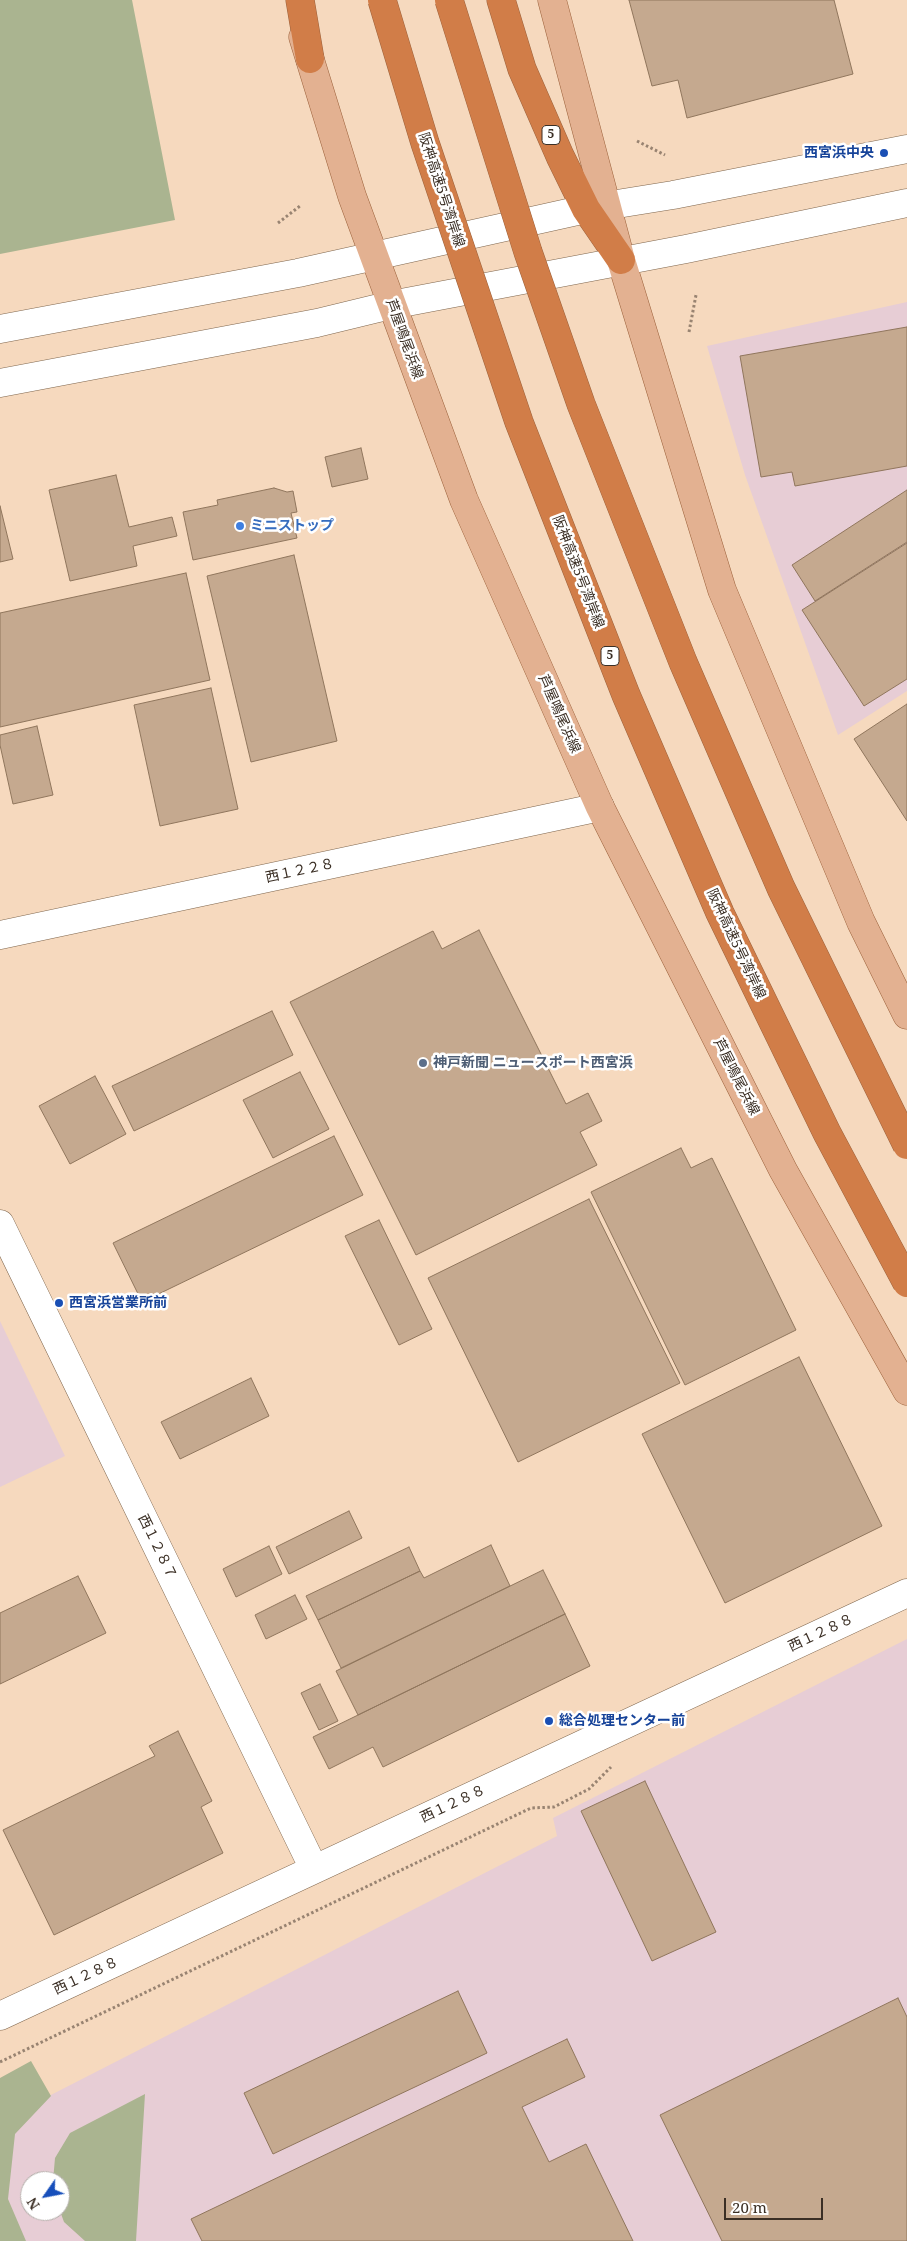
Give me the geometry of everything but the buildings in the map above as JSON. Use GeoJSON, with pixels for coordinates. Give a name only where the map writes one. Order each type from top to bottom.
{"type":"FeatureCollection","features":[{"type":"Feature","properties":{"kind":"highway"},"geometry":{"type":"LineString","coordinates":[[300,0],[310,59]]}},
{"type":"Feature","properties":{"kind":"highway","name":"阪神高速5号湾岸線"},"geometry":{"type":"LineString","coordinates":[[382,0],[425,143],[519,422],[626,695],[720,913],[827,1133],[907,1283]]}},
{"type":"Feature","properties":{"kind":"highway"},"geometry":{"type":"LineString","coordinates":[[449,0],[534,270],[582,404],[683,662],[781,888],[907,1145]]}},
{"type":"Feature","properties":{"kind":"highway","name":"5"},"geometry":{"type":"LineString","coordinates":[[501,0],[522,69],[560,156],[597,208],[622,260]]}},
{"type":"Feature","properties":{"kind":"main road","name":"芦屋鳴尾浜線"},"geometry":{"type":"LineString","coordinates":[[292,0],[352,196],[464,500],[600,807],[783,1170],[907,1392]]}},
{"type":"Feature","properties":{"kind":"main road"},"geometry":{"type":"LineString","coordinates":[[552,0],[597,208]]}},
{"type":"Feature","properties":{"kind":"main road"},"geometry":{"type":"LineString","coordinates":[[622,260],[722,590],[861,922],[907,1015]]}},
{"type":"Feature","properties":{"kind":"street"},"geometry":{"type":"LineString","coordinates":[[0,329],[298,274],[597,208],[907,149]]}},
{"type":"Feature","properties":{"kind":"street"},"geometry":{"type":"LineString","coordinates":[[0,383],[317,323],[391,305],[686,249],[907,204]]}},
{"type":"Feature","properties":{"kind":"street","name":"西１２２８"},"geometry":{"type":"LineString","coordinates":[[0,936],[600,807]]}},
{"type":"Feature","properties":{"kind":"street","name":"西１２８７"},"geometry":{"type":"LineString","coordinates":[[0,1224],[314,1869]]}},
{"type":"Feature","properties":{"kind":"street","name":"西１２８８"},"geometry":{"type":"LineString","coordinates":[[0,2016],[907,1593]]}},
{"type":"Feature","properties":{"kind":"path"},"geometry":{"type":"LineString","coordinates":[[637,141],[664,155]]}},
{"type":"Feature","properties":{"kind":"path"},"geometry":{"type":"LineString","coordinates":[[278,224],[300,206]]}},
{"type":"Feature","properties":{"kind":"path"},"geometry":{"type":"LineString","coordinates":[[689,332],[696,295]]}},
{"type":"Feature","properties":{"kind":"path"},"geometry":{"type":"LineString","coordinates":[[0,2062],[531,1808],[554,1808],[589,1789],[609,1768],[618,1764]]}},
{"type":"Feature","properties":{"kind":"shaded area"},"geometry":{"type":"Polygon","coordinates":[[[907,302],[907,691],[838,735],[745,475],[707,346],[907,302]]]}},
{"type":"Feature","properties":{"kind":"shaded area"},"geometry":{"type":"Polygon","coordinates":[[[0,1321],[65,1456],[0,1487],[0,1321]]]}},
{"type":"Feature","properties":{"kind":"shaded area"},"geometry":{"type":"Polygon","coordinates":[[[907,1639],[907,2241],[20,2241],[0,2202],[0,2121],[557,1836],[553,1818],[907,1639]]]}},
{"type":"Feature","properties":{"kind":"green space"},"geometry":{"type":"Polygon","coordinates":[[[0,0],[132,0],[175,220],[0,254],[0,0]]]}},
{"type":"Feature","properties":{"kind":"green space"},"geometry":{"type":"Polygon","coordinates":[[[31,2061],[51,2096],[15,2134],[8,2199],[26,2241],[0,2241],[0,2078],[31,2061]]]}},
{"type":"Feature","properties":{"kind":"green space"},"geometry":{"type":"Polygon","coordinates":[[[145,2094],[136,2241],[85,2241],[64,2222],[70,2221],[70,2171],[54,2171],[55,2158],[70,2133],[145,2094]]]}},
{"type":"Feature","properties":{"kind":"place","name":"西宮浜中央"},"geometry":{"type":"Point","coordinates":[884,153]}},
{"type":"Feature","properties":{"kind":"place","name":"ミニストップ"},"geometry":{"type":"Point","coordinates":[240,526]}},
{"type":"Feature","properties":{"kind":"place","name":"神戸新聞 ニュースポート西宮浜"},"geometry":{"type":"Point","coordinates":[423,1063]}},
{"type":"Feature","properties":{"kind":"place","name":"西宮浜営業所前"},"geometry":{"type":"Point","coordinates":[59,1303]}},
{"type":"Feature","properties":{"kind":"place","name":"総合処理センター前"},"geometry":{"type":"Point","coordinates":[549,1721]}}]}
